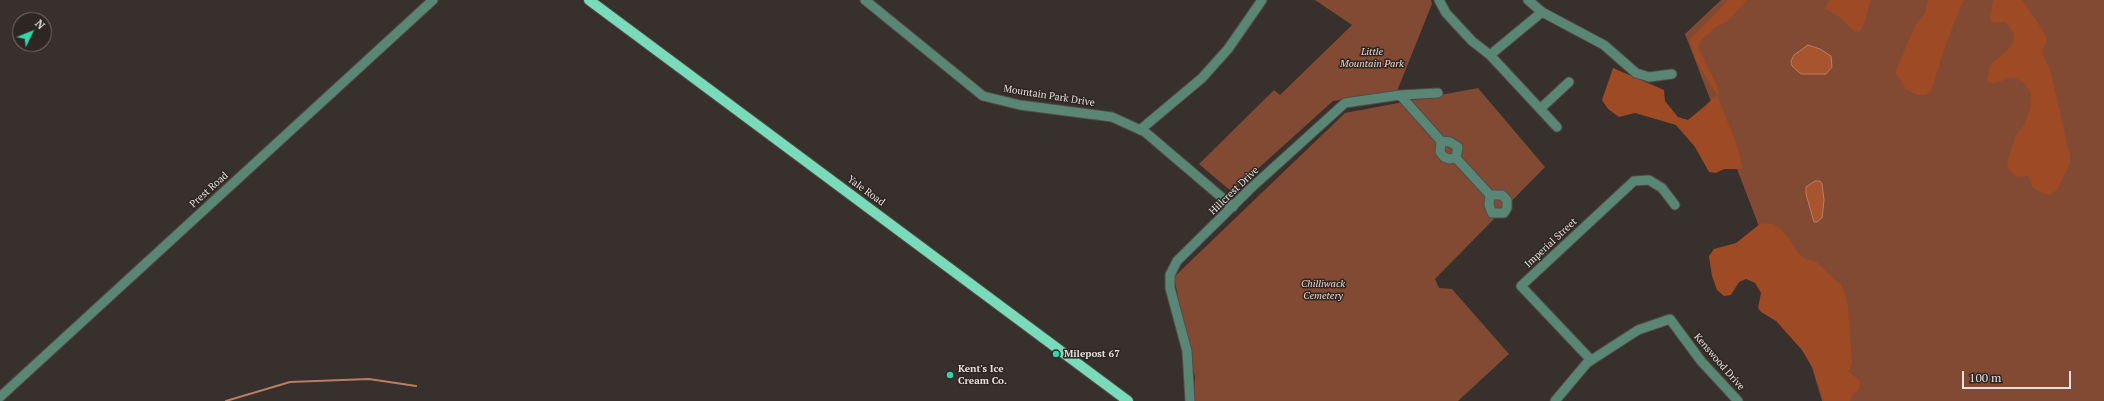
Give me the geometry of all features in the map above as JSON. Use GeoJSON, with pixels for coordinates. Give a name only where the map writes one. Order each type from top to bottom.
{"type":"FeatureCollection","features":[{"type":"Feature","properties":{"kind":"main road","name":"Yale Road"},"geometry":{"type":"LineString","coordinates":[[588,0],[1128,401]]}},
{"type":"Feature","properties":{"kind":"street","name":"Prest Road"},"geometry":{"type":"LineString","coordinates":[[0,397],[433,0]]}},
{"type":"Feature","properties":{"kind":"street","name":"Mountain Park Drive"},"geometry":{"type":"LineString","coordinates":[[865,0],[983,96],[1020,105],[1112,117],[1140,130],[1233,207]]}},
{"type":"Feature","properties":{"kind":"street"},"geometry":{"type":"LineString","coordinates":[[1140,130],[1202,78],[1228,49],[1262,0]]}},
{"type":"Feature","properties":{"kind":"street"},"geometry":{"type":"LineString","coordinates":[[1439,0],[1446,13],[1472,41],[1490,55],[1557,128]]}},
{"type":"Feature","properties":{"kind":"street"},"geometry":{"type":"LineString","coordinates":[[1528,0],[1542,12],[1604,45],[1636,73],[1649,77],[1672,74]]}},
{"type":"Feature","properties":{"kind":"street"},"geometry":{"type":"LineString","coordinates":[[1490,55],[1542,12]]}},
{"type":"Feature","properties":{"kind":"street"},"geometry":{"type":"LineString","coordinates":[[1540,109],[1569,82]]}},
{"type":"Feature","properties":{"kind":"street","name":"Hillcrest Drive"},"geometry":{"type":"LineString","coordinates":[[1190,401],[1187,351],[1170,288],[1170,275],[1178,261],[1233,207],[1345,103],[1400,95],[1438,93]]}},
{"type":"Feature","properties":{"kind":"street"},"geometry":{"type":"LineString","coordinates":[[1400,95],[1442,141],[1450,142],[1458,147],[1456,158]]}},
{"type":"Feature","properties":{"kind":"street"},"geometry":{"type":"LineString","coordinates":[[1442,141],[1440,152],[1444,157],[1449,159],[1456,158]]}},
{"type":"Feature","properties":{"kind":"street"},"geometry":{"type":"LineString","coordinates":[[1456,158],[1490,195]]}},
{"type":"Feature","properties":{"kind":"street","name":"Imperial Street"},"geometry":{"type":"LineString","coordinates":[[1591,360],[1521,286],[1634,181],[1649,180],[1662,188],[1675,205]]}},
{"type":"Feature","properties":{"kind":"street","name":"Kenswood Drive"},"geometry":{"type":"LineString","coordinates":[[1555,401],[1591,360],[1638,330],[1670,319],[1701,361],[1738,401]]}},
{"type":"Feature","properties":{"kind":"green space","name":"Little Mountain Park"},"geometry":{"type":"Polygon","coordinates":[[[1315,0],[1431,0],[1432,4],[1397,91],[1333,101],[1232,192],[1199,164],[1274,90],[1280,95],[1352,25],[1315,0]]]}},
{"type":"Feature","properties":{"kind":"green space"},"geometry":{"type":"Polygon","coordinates":[[[1721,0],[2104,0],[2104,401],[1822,401],[1799,323],[1774,265],[1685,34],[1721,0]]]}},
{"type":"Feature","properties":{"kind":"green space","name":"Chilliwack Cemetery"},"geometry":{"type":"Polygon","coordinates":[[[1478,88],[1545,167],[1435,279],[1439,288],[1452,289],[1509,354],[1458,401],[1193,401],[1195,377],[1174,277],[1345,113],[1478,88]]]}},
{"type":"Feature","properties":{"kind":"shaded area"},"geometry":{"type":"Polygon","coordinates":[[[1729,0],[1747,0],[1727,22],[1717,26],[1703,38],[1698,47],[1717,86],[1719,94],[1717,95],[1697,62],[1689,40],[1729,0]]]}},
{"type":"Feature","properties":{"kind":"shaded area"},"geometry":{"type":"Polygon","coordinates":[[[1830,0],[1871,0],[1863,27],[1859,32],[1854,31],[1838,16],[1824,8],[1830,0]]]}},
{"type":"Feature","properties":{"kind":"shaded area"},"geometry":{"type":"Polygon","coordinates":[[[1928,0],[1965,0],[1962,3],[1945,47],[1931,91],[1925,95],[1917,95],[1906,89],[1895,72],[1916,24],[1925,13],[1928,0]]]}},
{"type":"Feature","properties":{"kind":"shaded area"},"geometry":{"type":"Polygon","coordinates":[[[1993,0],[2022,0],[2044,32],[2047,39],[2042,53],[2051,73],[2070,156],[2070,164],[2057,190],[2049,195],[2033,188],[2028,176],[2016,177],[2007,167],[2015,137],[2024,125],[2030,109],[2031,93],[2023,82],[2017,79],[2010,78],[1995,83],[1987,81],[1990,65],[2008,50],[2013,42],[2014,33],[2005,22],[1994,23],[1990,19],[1993,0]]]}},
{"type":"Feature","properties":{"kind":"shaded area"},"geometry":{"type":"Polygon","coordinates":[[[1808,45],[1820,49],[1831,56],[1832,67],[1826,74],[1801,74],[1792,66],[1791,61],[1794,55],[1808,45]]]}},
{"type":"Feature","properties":{"kind":"shaded area"},"geometry":{"type":"Polygon","coordinates":[[[1613,68],[1664,90],[1665,101],[1678,117],[1688,120],[1717,95],[1736,143],[1743,169],[1724,169],[1716,173],[1709,172],[1695,147],[1676,125],[1635,113],[1619,117],[1608,109],[1602,100],[1613,68]]]}},
{"type":"Feature","properties":{"kind":"shaded area"},"geometry":{"type":"Polygon","coordinates":[[[1815,181],[1820,181],[1822,184],[1824,200],[1822,218],[1817,222],[1814,222],[1806,194],[1806,187],[1815,181]]]}},
{"type":"Feature","properties":{"kind":"shaded area"},"geometry":{"type":"Polygon","coordinates":[[[1760,224],[1773,224],[1780,228],[1802,257],[1816,262],[1841,285],[1844,291],[1848,307],[1852,364],[1848,371],[1860,381],[1859,389],[1850,401],[1824,401],[1813,369],[1802,350],[1776,321],[1761,312],[1758,308],[1761,293],[1755,283],[1746,279],[1739,282],[1731,295],[1724,296],[1717,290],[1712,276],[1709,256],[1714,249],[1736,243],[1760,224]]]}},
{"type":"Feature","properties":{"kind":"waterway"},"geometry":{"type":"LineString","coordinates":[[226,401],[290,382],[369,379],[416,386]]}},
{"type":"Feature","properties":{"kind":"place","name":"Milepost 67"},"geometry":{"type":"Point","coordinates":[1056,354]}},
{"type":"Feature","properties":{"kind":"place","name":"Kent's Ice Cream Co."},"geometry":{"type":"Point","coordinates":[950,375]}}]}
